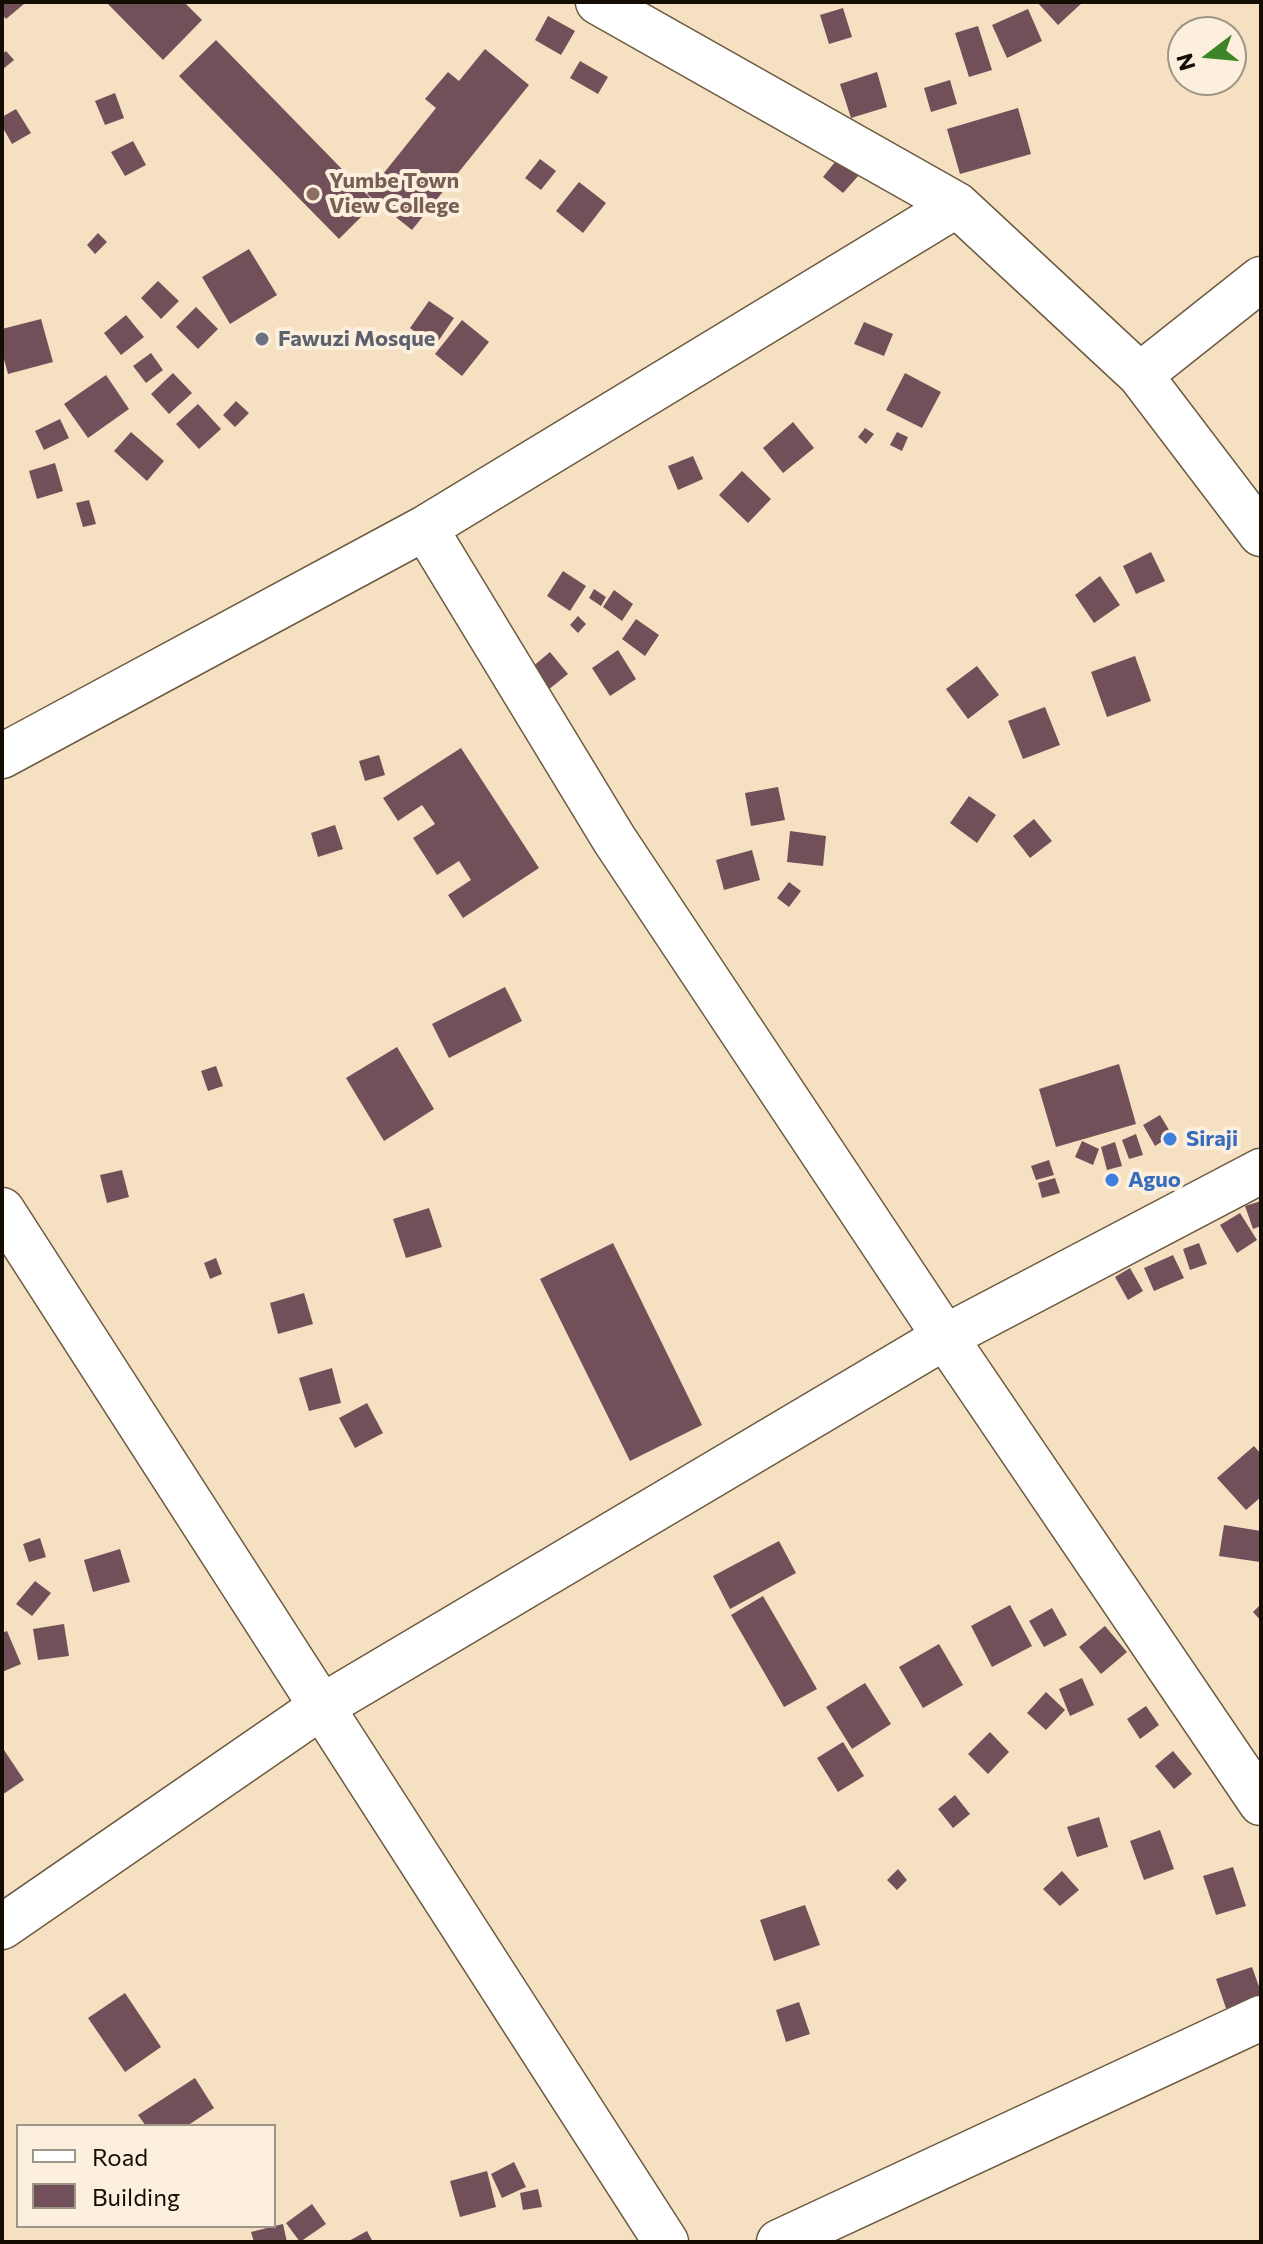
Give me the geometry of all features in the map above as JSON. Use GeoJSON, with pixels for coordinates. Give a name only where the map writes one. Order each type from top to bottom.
{"type":"FeatureCollection","features":[{"type":"Feature","properties":{"kind":"street"},"geometry":{"type":"LineString","coordinates":[[598,2],[957,205],[1140,375],[1261,534]]}},
{"type":"Feature","properties":{"kind":"street"},"geometry":{"type":"LineString","coordinates":[[2,756],[425,528],[957,205]]}},
{"type":"Feature","properties":{"kind":"street"},"geometry":{"type":"LineString","coordinates":[[1140,375],[1261,279]]}},
{"type":"Feature","properties":{"kind":"street"},"geometry":{"type":"LineString","coordinates":[[425,528],[614,839],[945,1337],[1261,1803]]}},
{"type":"Feature","properties":{"kind":"street"},"geometry":{"type":"LineString","coordinates":[[2,1927],[321,1707],[945,1337],[1261,1171]]}},
{"type":"Feature","properties":{"kind":"street"},"geometry":{"type":"LineString","coordinates":[[2,1210],[666,2242]]}},
{"type":"Feature","properties":{"kind":"street"},"geometry":{"type":"LineString","coordinates":[[779,2242],[1261,2018]]}},
{"type":"Feature","properties":{"kind":"building"},"geometry":{"type":"Polygon","coordinates":[[[2,2],[24,4],[6,19],[2,14],[2,2]]]}},
{"type":"Feature","properties":{"kind":"building"},"geometry":{"type":"Polygon","coordinates":[[[106,2],[184,2],[202,20],[163,60],[106,2]]]}},
{"type":"Feature","properties":{"kind":"building"},"geometry":{"type":"Polygon","coordinates":[[[1037,2],[1083,2],[1058,25],[1037,2]]]}},
{"type":"Feature","properties":{"kind":"building"},"geometry":{"type":"Polygon","coordinates":[[[843,8],[852,37],[829,44],[820,15],[843,8]]]}},
{"type":"Feature","properties":{"kind":"building"},"geometry":{"type":"Polygon","coordinates":[[[1028,9],[1042,41],[1007,58],[992,25],[1028,9]]]}},
{"type":"Feature","properties":{"kind":"building"},"geometry":{"type":"Polygon","coordinates":[[[548,16],[575,31],[561,55],[535,40],[548,16]]]}},
{"type":"Feature","properties":{"kind":"building"},"geometry":{"type":"Polygon","coordinates":[[[978,26],[992,70],[969,77],[955,33],[978,26]]]}},
{"type":"Feature","properties":{"kind":"building"},"geometry":{"type":"Polygon","coordinates":[[[216,40],[375,203],[339,239],[179,76],[216,40]]]}},
{"type":"Feature","properties":{"kind":"building"},"geometry":{"type":"Polygon","coordinates":[[[485,49],[529,85],[412,230],[367,194],[436,108],[425,99],[448,72],[459,81],[485,49]]]}},
{"type":"Feature","properties":{"kind":"building"},"geometry":{"type":"Polygon","coordinates":[[[6,51],[14,60],[2,70],[2,54],[6,51]]]}},
{"type":"Feature","properties":{"kind":"building"},"geometry":{"type":"Polygon","coordinates":[[[580,61],[608,77],[598,94],[570,78],[580,61]]]}},
{"type":"Feature","properties":{"kind":"building"},"geometry":{"type":"Polygon","coordinates":[[[877,72],[887,107],[851,118],[840,84],[877,72]]]}},
{"type":"Feature","properties":{"kind":"building"},"geometry":{"type":"Polygon","coordinates":[[[950,80],[957,104],[931,112],[924,88],[950,80]]]}},
{"type":"Feature","properties":{"kind":"building"},"geometry":{"type":"Polygon","coordinates":[[[115,93],[124,118],[105,125],[95,101],[115,93]]]}},
{"type":"Feature","properties":{"kind":"building"},"geometry":{"type":"Polygon","coordinates":[[[1018,108],[1031,154],[960,174],[947,129],[1018,108]]]}},
{"type":"Feature","properties":{"kind":"building"},"geometry":{"type":"Polygon","coordinates":[[[16,109],[31,133],[12,144],[2,126],[2,117],[16,109]]]}},
{"type":"Feature","properties":{"kind":"building"},"geometry":{"type":"Polygon","coordinates":[[[133,141],[146,165],[125,176],[111,152],[133,141]]]}},
{"type":"Feature","properties":{"kind":"building"},"geometry":{"type":"Polygon","coordinates":[[[839,157],[859,175],[843,193],[823,177],[839,157]]]}},
{"type":"Feature","properties":{"kind":"building"},"geometry":{"type":"Polygon","coordinates":[[[540,159],[556,171],[541,190],[525,178],[540,159]]]}},
{"type":"Feature","properties":{"kind":"building"},"geometry":{"type":"Polygon","coordinates":[[[579,182],[606,203],[583,233],[556,211],[579,182]]]}},
{"type":"Feature","properties":{"kind":"building"},"geometry":{"type":"Polygon","coordinates":[[[98,233],[107,242],[95,254],[87,245],[98,233]]]}},
{"type":"Feature","properties":{"kind":"building"},"geometry":{"type":"Polygon","coordinates":[[[249,249],[277,295],[230,324],[202,277],[249,249]]]}},
{"type":"Feature","properties":{"kind":"building"},"geometry":{"type":"Polygon","coordinates":[[[158,281],[179,301],[161,319],[141,298],[158,281]]]}},
{"type":"Feature","properties":{"kind":"building"},"geometry":{"type":"Polygon","coordinates":[[[429,301],[454,318],[435,346],[410,328],[429,301]]]}},
{"type":"Feature","properties":{"kind":"building"},"geometry":{"type":"Polygon","coordinates":[[[196,307],[218,329],[198,349],[176,327],[196,307]]]}},
{"type":"Feature","properties":{"kind":"building"},"geometry":{"type":"Polygon","coordinates":[[[126,315],[144,337],[121,355],[104,333],[126,315]]]}},
{"type":"Feature","properties":{"kind":"building"},"geometry":{"type":"Polygon","coordinates":[[[41,319],[53,362],[8,374],[2,352],[2,329],[41,319]]]}},
{"type":"Feature","properties":{"kind":"building"},"geometry":{"type":"Polygon","coordinates":[[[462,320],[489,342],[462,376],[435,354],[462,320]]]}},
{"type":"Feature","properties":{"kind":"building"},"geometry":{"type":"Polygon","coordinates":[[[864,322],[893,334],[884,356],[854,344],[864,322]]]}},
{"type":"Feature","properties":{"kind":"building"},"geometry":{"type":"Polygon","coordinates":[[[151,353],[163,370],[146,383],[133,366],[151,353]]]}},
{"type":"Feature","properties":{"kind":"building"},"geometry":{"type":"Polygon","coordinates":[[[173,373],[192,393],[169,414],[151,394],[173,373]]]}},
{"type":"Feature","properties":{"kind":"building"},"geometry":{"type":"Polygon","coordinates":[[[905,373],[941,392],[922,428],[886,410],[905,373]]]}},
{"type":"Feature","properties":{"kind":"building"},"geometry":{"type":"Polygon","coordinates":[[[106,375],[129,409],[88,438],[64,404],[106,375]]]}},
{"type":"Feature","properties":{"kind":"building"},"geometry":{"type":"Polygon","coordinates":[[[236,401],[249,413],[235,427],[223,415],[236,401]]]}},
{"type":"Feature","properties":{"kind":"building"},"geometry":{"type":"Polygon","coordinates":[[[198,404],[221,429],[199,449],[176,424],[198,404]]]}},
{"type":"Feature","properties":{"kind":"building"},"geometry":{"type":"Polygon","coordinates":[[[60,419],[69,438],[44,450],[35,431],[60,419]]]}},
{"type":"Feature","properties":{"kind":"building"},"geometry":{"type":"Polygon","coordinates":[[[793,422],[814,448],[783,473],[763,448],[793,422]]]}},
{"type":"Feature","properties":{"kind":"building"},"geometry":{"type":"Polygon","coordinates":[[[865,428],[874,434],[866,444],[858,437],[865,428]]]}},
{"type":"Feature","properties":{"kind":"building"},"geometry":{"type":"Polygon","coordinates":[[[131,432],[164,461],[147,481],[114,451],[131,432]]]}},
{"type":"Feature","properties":{"kind":"building"},"geometry":{"type":"Polygon","coordinates":[[[897,432],[908,437],[902,451],[890,445],[897,432]]]}},
{"type":"Feature","properties":{"kind":"building"},"geometry":{"type":"Polygon","coordinates":[[[693,456],[703,479],[678,490],[668,466],[693,456]]]}},
{"type":"Feature","properties":{"kind":"building"},"geometry":{"type":"Polygon","coordinates":[[[55,463],[63,491],[37,499],[29,471],[55,463]]]}},
{"type":"Feature","properties":{"kind":"building"},"geometry":{"type":"Polygon","coordinates":[[[742,471],[771,499],[748,523],[719,495],[742,471]]]}},
{"type":"Feature","properties":{"kind":"building"},"geometry":{"type":"Polygon","coordinates":[[[89,500],[96,524],[83,527],[76,503],[89,500]]]}},
{"type":"Feature","properties":{"kind":"building"},"geometry":{"type":"Polygon","coordinates":[[[1151,552],[1165,581],[1136,594],[1123,566],[1151,552]]]}},
{"type":"Feature","properties":{"kind":"building"},"geometry":{"type":"Polygon","coordinates":[[[563,571],[586,586],[570,611],[547,596],[563,571]]]}},
{"type":"Feature","properties":{"kind":"building"},"geometry":{"type":"Polygon","coordinates":[[[1100,576],[1120,605],[1094,623],[1075,595],[1100,576]]]}},
{"type":"Feature","properties":{"kind":"building"},"geometry":{"type":"Polygon","coordinates":[[[594,589],[606,597],[601,606],[589,598],[594,589]]]}},
{"type":"Feature","properties":{"kind":"building"},"geometry":{"type":"Polygon","coordinates":[[[614,590],[633,604],[622,621],[603,607],[614,590]]]}},
{"type":"Feature","properties":{"kind":"building"},"geometry":{"type":"Polygon","coordinates":[[[578,616],[586,624],[578,633],[570,625],[578,616]]]}},
{"type":"Feature","properties":{"kind":"building"},"geometry":{"type":"Polygon","coordinates":[[[636,619],[659,635],[645,656],[622,639],[636,619]]]}},
{"type":"Feature","properties":{"kind":"building"},"geometry":{"type":"Polygon","coordinates":[[[618,650],[636,679],[610,696],[592,668],[618,650]]]}},
{"type":"Feature","properties":{"kind":"building"},"geometry":{"type":"Polygon","coordinates":[[[550,652],[568,674],[548,690],[531,668],[550,652]]]}},
{"type":"Feature","properties":{"kind":"building"},"geometry":{"type":"Polygon","coordinates":[[[1135,656],[1151,701],[1107,717],[1091,672],[1135,656]]]}},
{"type":"Feature","properties":{"kind":"building"},"geometry":{"type":"Polygon","coordinates":[[[977,666],[999,695],[968,719],[946,689],[977,666]]]}},
{"type":"Feature","properties":{"kind":"building"},"geometry":{"type":"Polygon","coordinates":[[[1045,707],[1060,745],[1023,759],[1008,721],[1045,707]]]}},
{"type":"Feature","properties":{"kind":"building"},"geometry":{"type":"Polygon","coordinates":[[[461,748],[539,868],[463,918],[448,895],[471,880],[459,861],[437,875],[413,838],[435,824],[422,805],[398,821],[383,798],[461,748]]]}},
{"type":"Feature","properties":{"kind":"building"},"geometry":{"type":"Polygon","coordinates":[[[379,755],[385,775],[365,781],[359,761],[379,755]]]}},
{"type":"Feature","properties":{"kind":"building"},"geometry":{"type":"Polygon","coordinates":[[[778,787],[785,820],[751,826],[745,793],[778,787]]]}},
{"type":"Feature","properties":{"kind":"building"},"geometry":{"type":"Polygon","coordinates":[[[969,796],[996,815],[977,843],[950,823],[969,796]]]}},
{"type":"Feature","properties":{"kind":"building"},"geometry":{"type":"Polygon","coordinates":[[[1034,819],[1052,841],[1030,858],[1013,836],[1034,819]]]}},
{"type":"Feature","properties":{"kind":"building"},"geometry":{"type":"Polygon","coordinates":[[[335,825],[343,849],[318,857],[311,833],[335,825]]]}},
{"type":"Feature","properties":{"kind":"building"},"geometry":{"type":"Polygon","coordinates":[[[790,831],[826,836],[823,866],[787,862],[790,831]]]}},
{"type":"Feature","properties":{"kind":"building"},"geometry":{"type":"Polygon","coordinates":[[[752,850],[760,880],[724,890],[716,860],[752,850]]]}},
{"type":"Feature","properties":{"kind":"building"},"geometry":{"type":"Polygon","coordinates":[[[789,882],[801,891],[789,907],[777,898],[789,882]]]}},
{"type":"Feature","properties":{"kind":"building"},"geometry":{"type":"Polygon","coordinates":[[[505,987],[522,1021],[449,1058],[432,1024],[505,987]]]}},
{"type":"Feature","properties":{"kind":"building"},"geometry":{"type":"Polygon","coordinates":[[[397,1047],[434,1109],[384,1141],[346,1078],[397,1047]]]}},
{"type":"Feature","properties":{"kind":"building"},"geometry":{"type":"Polygon","coordinates":[[[1119,1064],[1136,1124],[1056,1147],[1039,1089],[1119,1064]]]}},
{"type":"Feature","properties":{"kind":"building"},"geometry":{"type":"Polygon","coordinates":[[[216,1066],[223,1086],[208,1091],[201,1071],[216,1066]]]}},
{"type":"Feature","properties":{"kind":"building"},"geometry":{"type":"Polygon","coordinates":[[[1160,1115],[1172,1135],[1155,1146],[1143,1125],[1160,1115]]]}},
{"type":"Feature","properties":{"kind":"building"},"geometry":{"type":"Polygon","coordinates":[[[1136,1134],[1143,1155],[1129,1159],[1122,1140],[1136,1134]]]}},
{"type":"Feature","properties":{"kind":"building"},"geometry":{"type":"Polygon","coordinates":[[[1082,1141],[1099,1149],[1093,1165],[1075,1157],[1082,1141]]]}},
{"type":"Feature","properties":{"kind":"building"},"geometry":{"type":"Polygon","coordinates":[[[1115,1142],[1122,1166],[1107,1170],[1101,1147],[1115,1142]]]}},
{"type":"Feature","properties":{"kind":"building"},"geometry":{"type":"Polygon","coordinates":[[[1049,1160],[1054,1175],[1036,1180],[1031,1166],[1049,1160]]]}},
{"type":"Feature","properties":{"kind":"building"},"geometry":{"type":"Polygon","coordinates":[[[122,1170],[129,1197],[107,1203],[100,1175],[122,1170]]]}},
{"type":"Feature","properties":{"kind":"building"},"geometry":{"type":"Polygon","coordinates":[[[1055,1178],[1060,1193],[1042,1198],[1038,1183],[1055,1178]]]}},
{"type":"Feature","properties":{"kind":"building"},"geometry":{"type":"Polygon","coordinates":[[[1261,1201],[1261,1226],[1253,1229],[1245,1206],[1261,1201]]]}},
{"type":"Feature","properties":{"kind":"building"},"geometry":{"type":"Polygon","coordinates":[[[429,1208],[442,1247],[406,1258],[393,1219],[429,1208]]]}},
{"type":"Feature","properties":{"kind":"building"},"geometry":{"type":"Polygon","coordinates":[[[1240,1213],[1257,1240],[1237,1253],[1220,1225],[1240,1213]]]}},
{"type":"Feature","properties":{"kind":"building"},"geometry":{"type":"Polygon","coordinates":[[[613,1243],[702,1425],[630,1461],[540,1279],[613,1243]]]}},
{"type":"Feature","properties":{"kind":"building"},"geometry":{"type":"Polygon","coordinates":[[[1199,1243],[1207,1264],[1190,1270],[1183,1249],[1199,1243]]]}},
{"type":"Feature","properties":{"kind":"building"},"geometry":{"type":"Polygon","coordinates":[[[1173,1255],[1184,1278],[1154,1291],[1144,1268],[1173,1255]]]}},
{"type":"Feature","properties":{"kind":"building"},"geometry":{"type":"Polygon","coordinates":[[[216,1258],[222,1274],[210,1279],[204,1263],[216,1258]]]}},
{"type":"Feature","properties":{"kind":"building"},"geometry":{"type":"Polygon","coordinates":[[[1130,1268],[1143,1291],[1128,1300],[1115,1277],[1130,1268]]]}},
{"type":"Feature","properties":{"kind":"building"},"geometry":{"type":"Polygon","coordinates":[[[304,1293],[313,1324],[278,1334],[270,1303],[304,1293]]]}},
{"type":"Feature","properties":{"kind":"building"},"geometry":{"type":"Polygon","coordinates":[[[332,1368],[341,1403],[309,1411],[299,1378],[332,1368]]]}},
{"type":"Feature","properties":{"kind":"building"},"geometry":{"type":"Polygon","coordinates":[[[367,1403],[383,1433],[355,1448],[339,1418],[367,1403]]]}},
{"type":"Feature","properties":{"kind":"building"},"geometry":{"type":"Polygon","coordinates":[[[1254,1446],[1261,1454],[1261,1497],[1246,1510],[1217,1478],[1254,1446]]]}},
{"type":"Feature","properties":{"kind":"building"},"geometry":{"type":"Polygon","coordinates":[[[1224,1525],[1261,1531],[1260,1562],[1219,1556],[1224,1525]]]}},
{"type":"Feature","properties":{"kind":"building"},"geometry":{"type":"Polygon","coordinates":[[[40,1538],[46,1557],[29,1562],[23,1544],[40,1538]]]}},
{"type":"Feature","properties":{"kind":"building"},"geometry":{"type":"Polygon","coordinates":[[[779,1541],[796,1573],[730,1609],[713,1576],[779,1541]]]}},
{"type":"Feature","properties":{"kind":"building"},"geometry":{"type":"Polygon","coordinates":[[[120,1549],[130,1582],[93,1592],[84,1560],[120,1549]]]}},
{"type":"Feature","properties":{"kind":"building"},"geometry":{"type":"Polygon","coordinates":[[[35,1581],[51,1593],[32,1616],[16,1604],[35,1581]]]}},
{"type":"Feature","properties":{"kind":"building"},"geometry":{"type":"Polygon","coordinates":[[[763,1596],[817,1689],[784,1707],[731,1615],[763,1596]]]}},
{"type":"Feature","properties":{"kind":"building"},"geometry":{"type":"Polygon","coordinates":[[[1261,1604],[1261,1621],[1253,1612],[1261,1604]]]}},
{"type":"Feature","properties":{"kind":"building"},"geometry":{"type":"Polygon","coordinates":[[[1010,1605],[1032,1646],[992,1667],[971,1626],[1010,1605]]]}},
{"type":"Feature","properties":{"kind":"building"},"geometry":{"type":"Polygon","coordinates":[[[1052,1608],[1067,1635],[1044,1647],[1029,1621],[1052,1608]]]}},
{"type":"Feature","properties":{"kind":"building"},"geometry":{"type":"Polygon","coordinates":[[[64,1624],[69,1656],[38,1660],[33,1629],[64,1624]]]}},
{"type":"Feature","properties":{"kind":"building"},"geometry":{"type":"Polygon","coordinates":[[[1105,1626],[1127,1652],[1101,1674],[1079,1647],[1105,1626]]]}},
{"type":"Feature","properties":{"kind":"building"},"geometry":{"type":"Polygon","coordinates":[[[7,1631],[21,1664],[2,1672],[2,1633],[7,1631]]]}},
{"type":"Feature","properties":{"kind":"building"},"geometry":{"type":"Polygon","coordinates":[[[939,1644],[963,1685],[923,1708],[899,1667],[939,1644]]]}},
{"type":"Feature","properties":{"kind":"building"},"geometry":{"type":"Polygon","coordinates":[[[1082,1678],[1094,1705],[1070,1716],[1059,1689],[1082,1678]]]}},
{"type":"Feature","properties":{"kind":"building"},"geometry":{"type":"Polygon","coordinates":[[[865,1683],[891,1724],[852,1749],[826,1707],[865,1683]]]}},
{"type":"Feature","properties":{"kind":"building"},"geometry":{"type":"Polygon","coordinates":[[[1046,1692],[1065,1710],[1046,1730],[1027,1713],[1046,1692]]]}},
{"type":"Feature","properties":{"kind":"building"},"geometry":{"type":"Polygon","coordinates":[[[1146,1706],[1159,1725],[1140,1739],[1127,1719],[1146,1706]]]}},
{"type":"Feature","properties":{"kind":"building"},"geometry":{"type":"Polygon","coordinates":[[[990,1732],[1009,1752],[988,1774],[968,1754],[990,1732]]]}},
{"type":"Feature","properties":{"kind":"building"},"geometry":{"type":"Polygon","coordinates":[[[843,1742],[864,1776],[838,1792],[817,1758],[843,1742]]]}},
{"type":"Feature","properties":{"kind":"building"},"geometry":{"type":"Polygon","coordinates":[[[2,1747],[24,1780],[2,1795],[2,1747]]]}},
{"type":"Feature","properties":{"kind":"building"},"geometry":{"type":"Polygon","coordinates":[[[1173,1751],[1192,1774],[1174,1789],[1155,1766],[1173,1751]]]}},
{"type":"Feature","properties":{"kind":"building"},"geometry":{"type":"Polygon","coordinates":[[[955,1795],[970,1814],[953,1828],[938,1809],[955,1795]]]}},
{"type":"Feature","properties":{"kind":"building"},"geometry":{"type":"Polygon","coordinates":[[[1099,1817],[1108,1847],[1077,1857],[1067,1827],[1099,1817]]]}},
{"type":"Feature","properties":{"kind":"building"},"geometry":{"type":"Polygon","coordinates":[[[1160,1830],[1174,1869],[1144,1880],[1130,1841],[1160,1830]]]}},
{"type":"Feature","properties":{"kind":"building"},"geometry":{"type":"Polygon","coordinates":[[[1233,1867],[1246,1906],[1216,1915],[1203,1876],[1233,1867]]]}},
{"type":"Feature","properties":{"kind":"building"},"geometry":{"type":"Polygon","coordinates":[[[898,1869],[907,1880],[897,1890],[887,1880],[898,1869]]]}},
{"type":"Feature","properties":{"kind":"building"},"geometry":{"type":"Polygon","coordinates":[[[1062,1871],[1079,1890],[1060,1906],[1043,1889],[1062,1871]]]}},
{"type":"Feature","properties":{"kind":"building"},"geometry":{"type":"Polygon","coordinates":[[[805,1905],[820,1945],[774,1961],[760,1920],[805,1905]]]}},
{"type":"Feature","properties":{"kind":"building"},"geometry":{"type":"Polygon","coordinates":[[[1252,1967],[1261,1992],[1261,2005],[1229,2017],[1216,1979],[1252,1967]]]}},
{"type":"Feature","properties":{"kind":"building"},"geometry":{"type":"Polygon","coordinates":[[[125,1993],[161,2047],[125,2072],[88,2018],[125,1993]]]}},
{"type":"Feature","properties":{"kind":"building"},"geometry":{"type":"Polygon","coordinates":[[[799,2002],[810,2034],[786,2042],[776,2010],[799,2002]]]}},
{"type":"Feature","properties":{"kind":"building"},"geometry":{"type":"Polygon","coordinates":[[[195,2078],[214,2108],[190,2124],[145,2124],[138,2115],[195,2078]]]}},
{"type":"Feature","properties":{"kind":"building"},"geometry":{"type":"Polygon","coordinates":[[[514,2162],[526,2187],[502,2198],[491,2174],[514,2162]]]}},
{"type":"Feature","properties":{"kind":"building"},"geometry":{"type":"Polygon","coordinates":[[[487,2171],[496,2207],[460,2217],[450,2181],[487,2171]]]}},
{"type":"Feature","properties":{"kind":"building"},"geometry":{"type":"Polygon","coordinates":[[[538,2189],[542,2207],[523,2210],[520,2193],[538,2189]]]}},
{"type":"Feature","properties":{"kind":"building"},"geometry":{"type":"Polygon","coordinates":[[[312,2204],[326,2224],[300,2242],[286,2223],[312,2204]]]}},
{"type":"Feature","properties":{"kind":"building"},"geometry":{"type":"Polygon","coordinates":[[[283,2224],[287,2242],[254,2242],[251,2232],[283,2224]]]}},
{"type":"Feature","properties":{"kind":"building"},"geometry":{"type":"Polygon","coordinates":[[[367,2231],[373,2242],[347,2242],[367,2231]]]}},
{"type":"Feature","properties":{"kind":"place","name":"Yumbe Town View College"},"geometry":{"type":"Point","coordinates":[313,194]}},
{"type":"Feature","properties":{"kind":"place","name":"Fawuzi Mosque"},"geometry":{"type":"Point","coordinates":[262,339]}},
{"type":"Feature","properties":{"kind":"place","name":"Siraji"},"geometry":{"type":"Point","coordinates":[1170,1139]}},
{"type":"Feature","properties":{"kind":"place","name":"Aguo"},"geometry":{"type":"Point","coordinates":[1112,1180]}}]}
